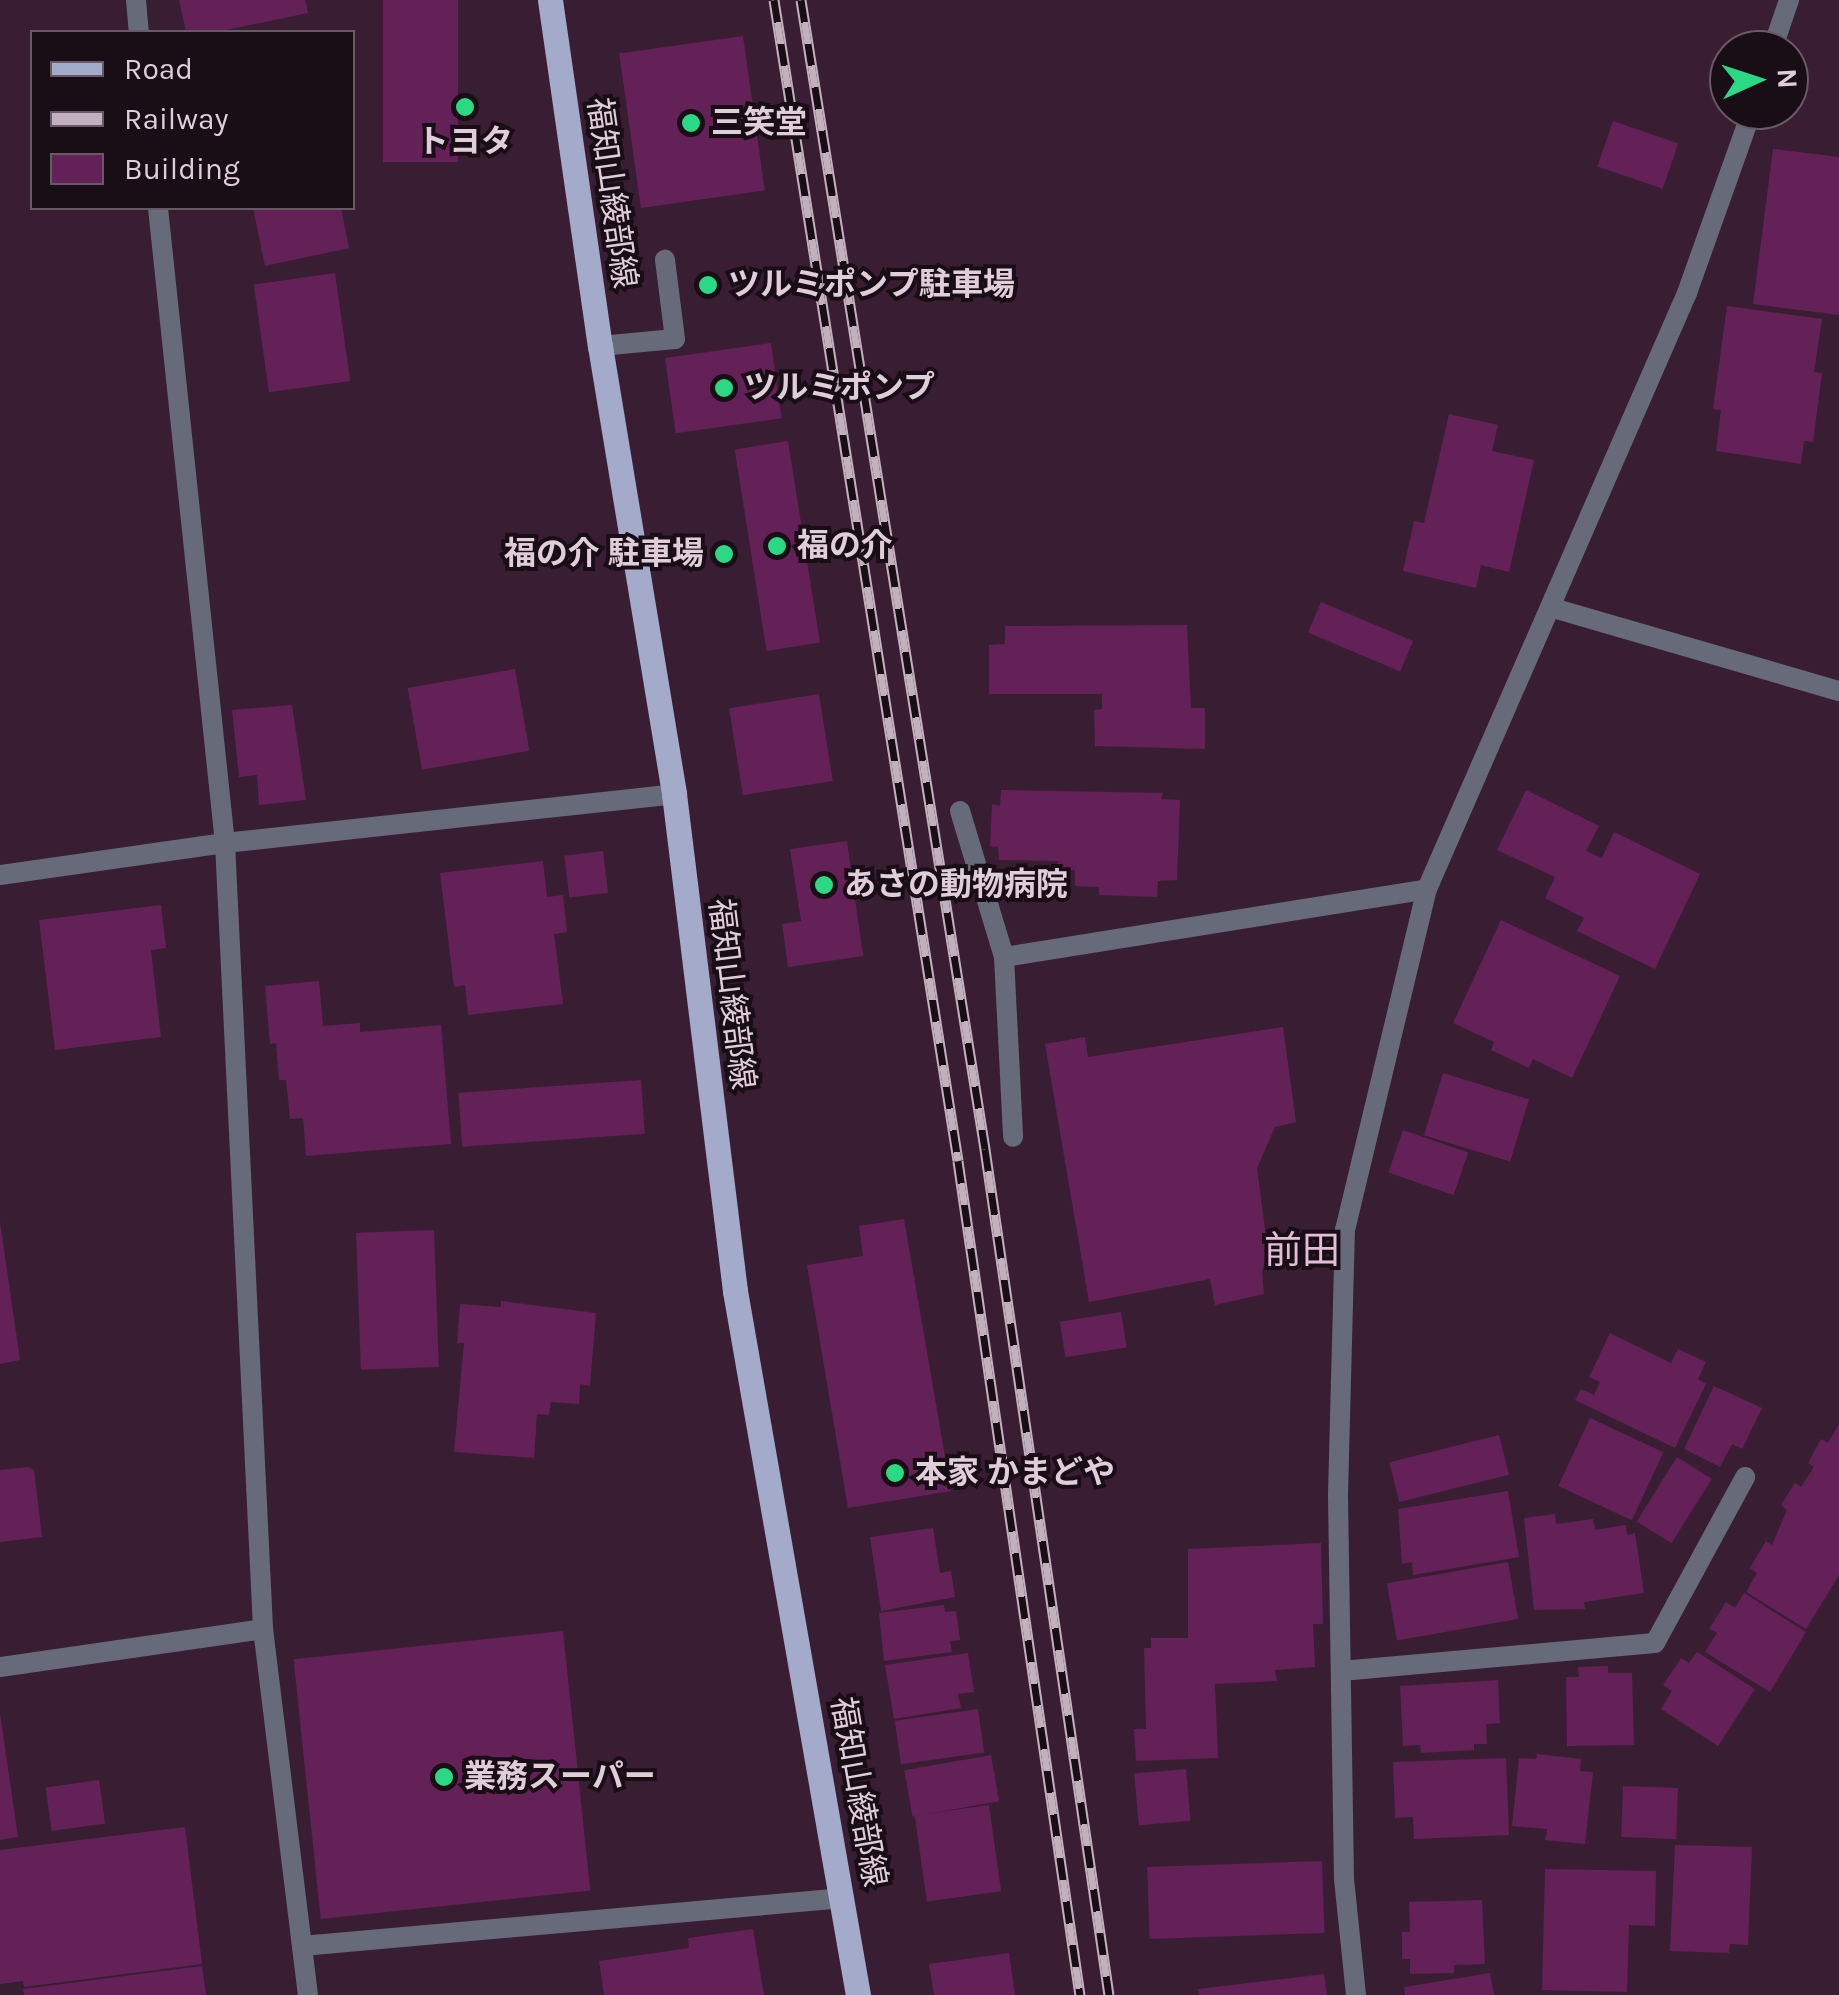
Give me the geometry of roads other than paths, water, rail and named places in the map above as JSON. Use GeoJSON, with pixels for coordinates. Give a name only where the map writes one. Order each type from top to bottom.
{"type":"FeatureCollection","features":[{"type":"Feature","properties":{"kind":"main road","name":"福知山綾部線"},"geometry":{"type":"LineString","coordinates":[[550,0],[600,346],[674,794],[735,1291],[858,1995]]}},
{"type":"Feature","properties":{"kind":"street"},"geometry":{"type":"LineString","coordinates":[[136,0],[139,30]]}},
{"type":"Feature","properties":{"kind":"street"},"geometry":{"type":"LineString","coordinates":[[1779,30],[1789,0]]}},
{"type":"Feature","properties":{"kind":"street"},"geometry":{"type":"LineString","coordinates":[[1356,1995],[1344,1879],[1338,1494],[1345,1230],[1427,889],[1687,293],[1745,130]]}},
{"type":"Feature","properties":{"kind":"street"},"geometry":{"type":"LineString","coordinates":[[158,210],[225,843],[262,1629],[308,1995]]}},
{"type":"Feature","properties":{"kind":"street"},"geometry":{"type":"LineString","coordinates":[[600,346],[675,339],[665,260]]}},
{"type":"Feature","properties":{"kind":"street"},"geometry":{"type":"LineString","coordinates":[[1552,608],[1839,691]]}},
{"type":"Feature","properties":{"kind":"street"},"geometry":{"type":"LineString","coordinates":[[0,875],[225,843],[674,794]]}},
{"type":"Feature","properties":{"kind":"street"},"geometry":{"type":"LineString","coordinates":[[960,811],[1004,957],[1013,1137]]}},
{"type":"Feature","properties":{"kind":"street"},"geometry":{"type":"LineString","coordinates":[[1004,957],[1427,889]]}},
{"type":"Feature","properties":{"kind":"street"},"geometry":{"type":"LineString","coordinates":[[1341,1671],[1655,1643],[1745,1477]]}},
{"type":"Feature","properties":{"kind":"street"},"geometry":{"type":"LineString","coordinates":[[0,1667],[262,1629]]}},
{"type":"Feature","properties":{"kind":"street"},"geometry":{"type":"LineString","coordinates":[[302,1946],[844,1898]]}},
{"type":"Feature","properties":{"kind":"railway"},"geometry":{"type":"LineString","coordinates":[[774,0],[958,1161],[1080,1995]]}},
{"type":"Feature","properties":{"kind":"railway"},"geometry":{"type":"LineString","coordinates":[[801,0],[985,1149],[1109,1995]]}},
{"type":"Feature","properties":{"kind":"place","name":"トヨタ"},"geometry":{"type":"Point","coordinates":[465,107]}},
{"type":"Feature","properties":{"kind":"place","name":"三笑堂"},"geometry":{"type":"Point","coordinates":[691,123]}},
{"type":"Feature","properties":{"kind":"place","name":"ツルミポンプ駐車場"},"geometry":{"type":"Point","coordinates":[708,285]}},
{"type":"Feature","properties":{"kind":"place","name":"ツルミポンプ"},"geometry":{"type":"Point","coordinates":[724,388]}},
{"type":"Feature","properties":{"kind":"place","name":"福の介"},"geometry":{"type":"Point","coordinates":[777,546]}},
{"type":"Feature","properties":{"kind":"place","name":"福の介 駐車場"},"geometry":{"type":"Point","coordinates":[724,554]}},
{"type":"Feature","properties":{"kind":"place","name":"あさの動物病院"},"geometry":{"type":"Point","coordinates":[824,885]}},
{"type":"Feature","properties":{"kind":"place","name":"本家 かまどや"},"geometry":{"type":"Point","coordinates":[895,1473]}},
{"type":"Feature","properties":{"kind":"place","name":"業務スーパー"},"geometry":{"type":"Point","coordinates":[444,1777]}},
{"type":"Feature","properties":{"kind":"district","name":"前田"},"geometry":{"type":"Point","coordinates":[1302,1251]}}]}
